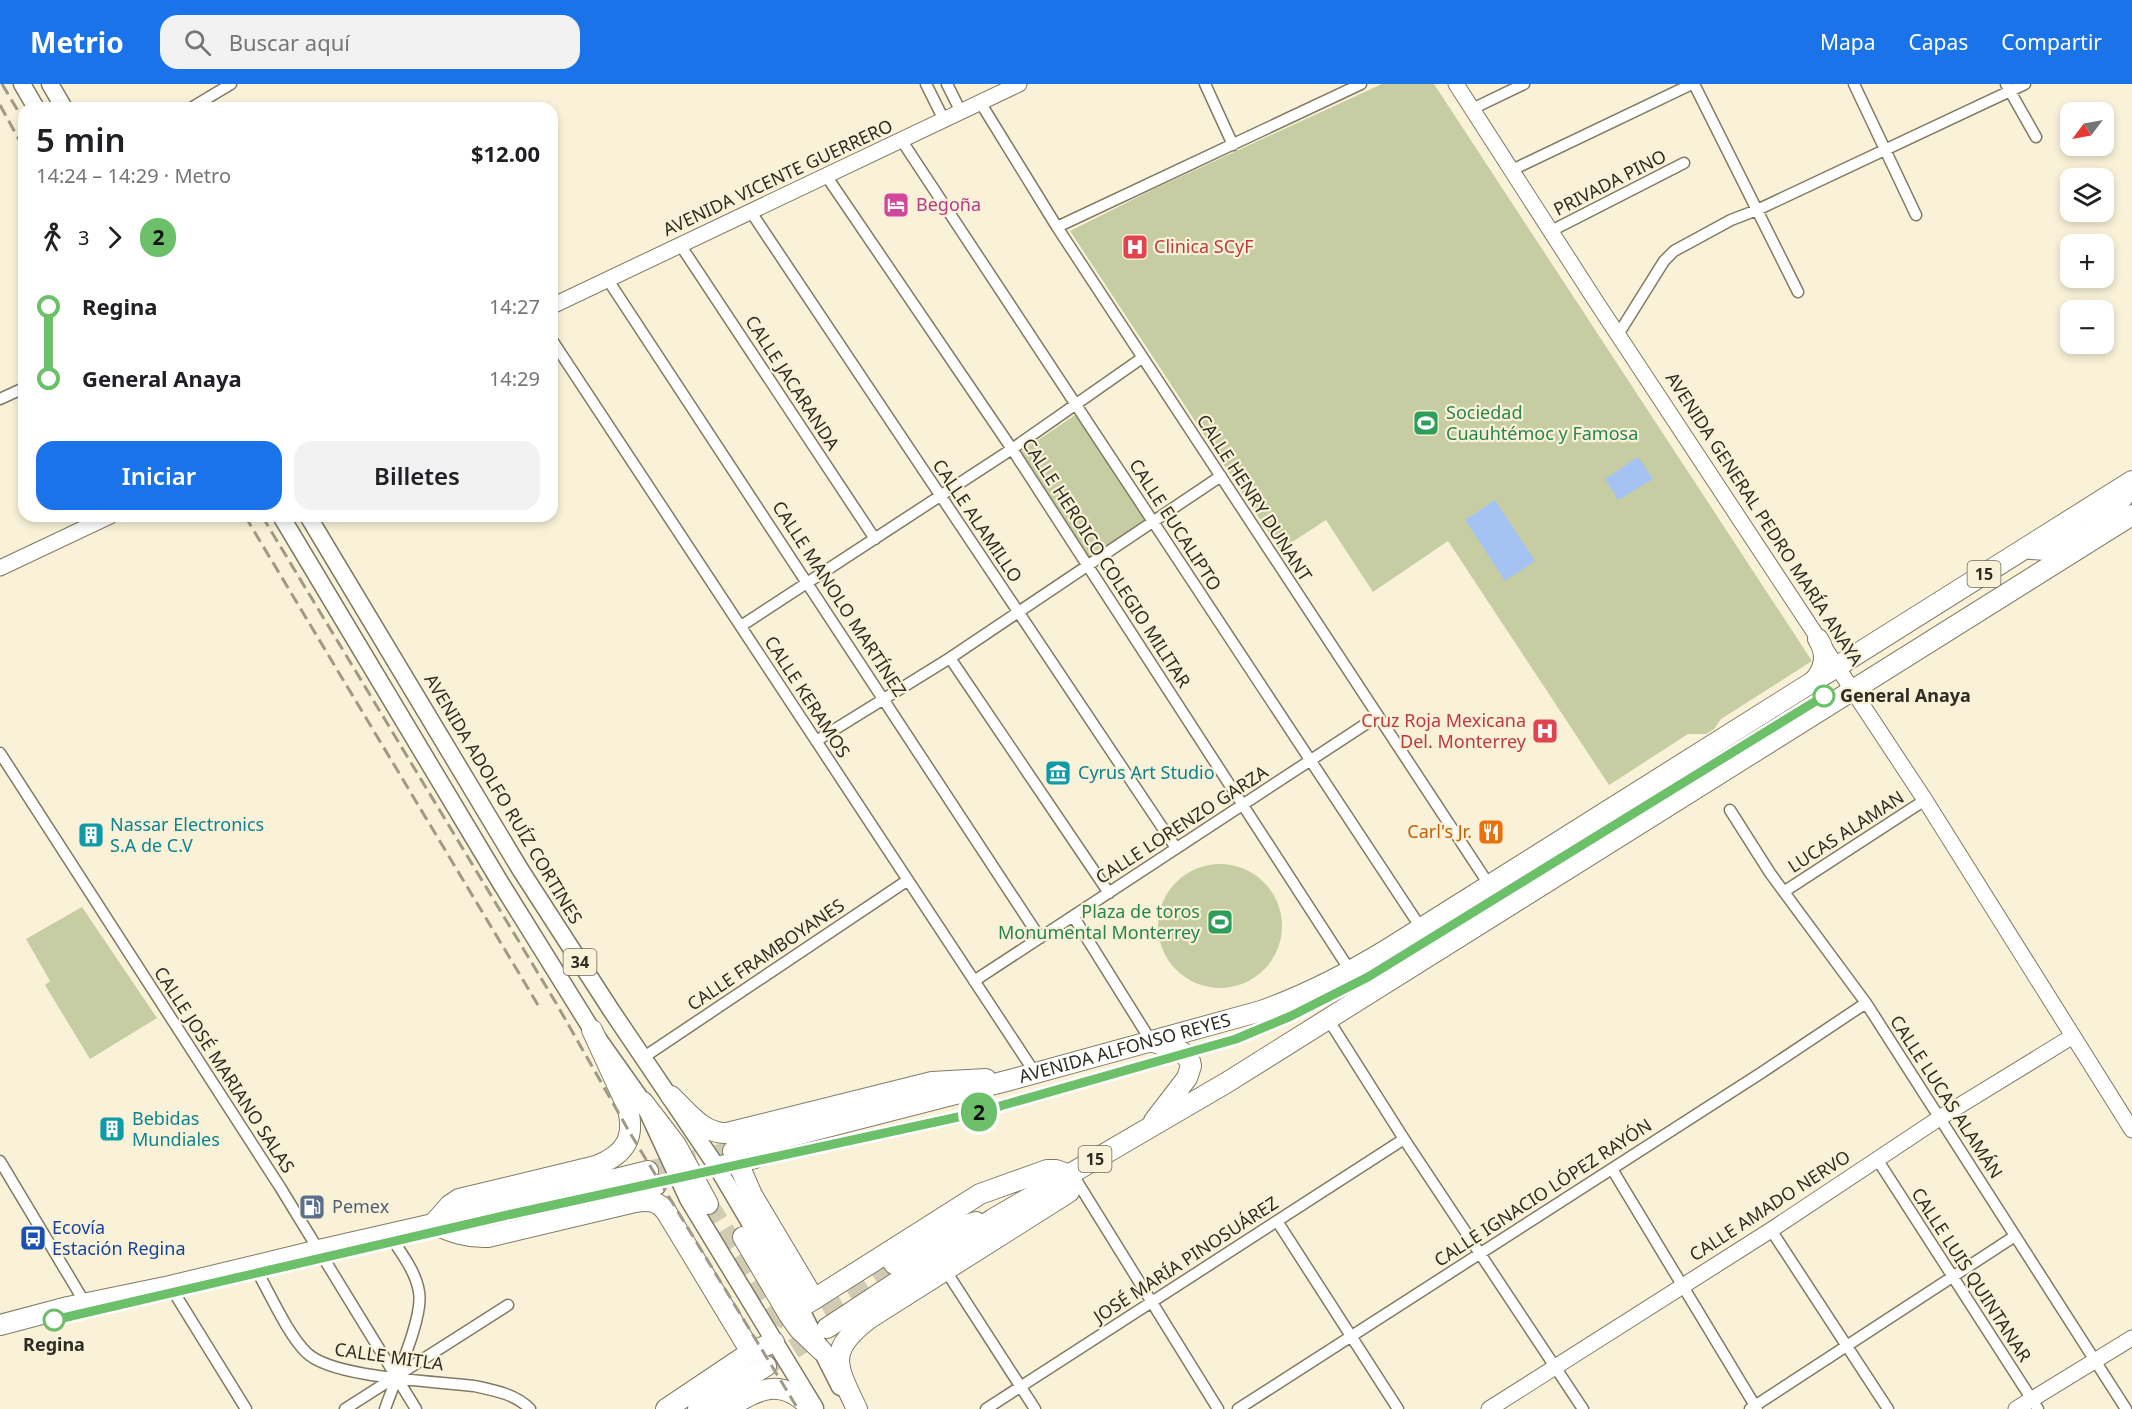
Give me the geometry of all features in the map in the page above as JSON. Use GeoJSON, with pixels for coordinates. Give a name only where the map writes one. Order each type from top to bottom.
{"type":"FeatureCollection","features":[{"type":"Feature","properties":{"kind":"highway"},"geometry":{"type":"LineString","coordinates":[[2024,549],[2045,550],[2094,536],[2098,521],[2122,500],[2132,481]]}},
{"type":"Feature","properties":{"kind":"highway","name":"AVENIDA ALFONSO REYES"},"geometry":{"type":"LineString","coordinates":[[1010,1080],[1261,1011],[1297,998],[1351,972],[1808,687],[2132,481]]}},
{"type":"Feature","properties":{"kind":"highway","name":"15"},"geometry":{"type":"LineString","coordinates":[[827,1328],[993,1219],[1147,1131],[1854,691],[2094,536],[2132,515]]}},
{"type":"Feature","properties":{"kind":"highway"},"geometry":{"type":"LineString","coordinates":[[1808,687],[1817,678],[1824,664],[1823,649],[1818,639]]}},
{"type":"Feature","properties":{"kind":"highway"},"geometry":{"type":"LineString","coordinates":[[433,1224],[450,1205],[459,1199],[596,1166],[621,1151],[630,1135],[627,1106],[592,1030]]}},
{"type":"Feature","properties":{"kind":"highway"},"geometry":{"type":"LineString","coordinates":[[1147,1131],[1187,1078],[1191,1066],[1191,1061],[1182,1052],[1151,1041]]}},
{"type":"Feature","properties":{"kind":"highway"},"geometry":{"type":"LineString","coordinates":[[670,1096],[706,1128],[719,1133],[932,1082],[972,1078],[1010,1080]]}},
{"type":"Feature","properties":{"kind":"highway"},"geometry":{"type":"LineString","coordinates":[[717,1167],[735,1157],[938,1113],[976,1100],[1010,1080]]}},
{"type":"Feature","properties":{"kind":"highway"},"geometry":{"type":"LineString","coordinates":[[643,1102],[676,1145],[708,1204]]}},
{"type":"Feature","properties":{"kind":"highway"},"geometry":{"type":"LineString","coordinates":[[735,1157],[807,1304],[980,1194],[1047,1170],[1071,1174],[1069,1192],[870,1318],[852,1332],[843,1344],[839,1365],[842,1378],[857,1409]]}},
{"type":"Feature","properties":{"kind":"highway"},"geometry":{"type":"LineString","coordinates":[[0,1325],[565,1193],[579,1198],[589,1198],[652,1178]]}},
{"type":"Feature","properties":{"kind":"highway"},"geometry":{"type":"LineString","coordinates":[[433,1224],[471,1238],[488,1237],[634,1202],[657,1202],[667,1213],[751,1352]]}},
{"type":"Feature","properties":{"kind":"highway"},"geometry":{"type":"LineString","coordinates":[[894,1264],[953,1229],[993,1219]]}},
{"type":"Feature","properties":{"kind":"highway"},"geometry":{"type":"LineString","coordinates":[[743,1237],[789,1315],[799,1329],[822,1351]]}},
{"type":"Feature","properties":{"kind":"highway"},"geometry":{"type":"LineString","coordinates":[[666,1409],[751,1352],[774,1342]]}},
{"type":"Feature","properties":{"kind":"highway"},"geometry":{"type":"LineString","coordinates":[[698,1409],[766,1366]]}},
{"type":"Feature","properties":{"kind":"highway"},"geometry":{"type":"LineString","coordinates":[[726,1409],[753,1392],[768,1389],[793,1394],[814,1409]]}},
{"type":"Feature","properties":{"kind":"main road"},"geometry":{"type":"LineString","coordinates":[[22,84],[32,102]]}},
{"type":"Feature","properties":{"kind":"main road"},"geometry":{"type":"LineString","coordinates":[[50,84],[60,102]]}},
{"type":"Feature","properties":{"kind":"main road","name":"34"},"geometry":{"type":"LineString","coordinates":[[285,522],[500,882],[592,1030],[643,1102],[688,1199],[814,1409]]}},
{"type":"Feature","properties":{"kind":"main road","name":"AVENIDA ADOLFO RUÍZ CORTINES"},"geometry":{"type":"LineString","coordinates":[[312,522],[520,869],[807,1304],[822,1351],[851,1409]]}},
{"type":"Feature","properties":{"kind":"street"},"geometry":{"type":"LineString","coordinates":[[926,84],[944,120]]}},
{"type":"Feature","properties":{"kind":"street"},"geometry":{"type":"LineString","coordinates":[[947,84],[961,112]]}},
{"type":"Feature","properties":{"kind":"street","name":"AVENIDA VICENTE GUERRERO"},"geometry":{"type":"LineString","coordinates":[[558,303],[1019,84]]}},
{"type":"Feature","properties":{"kind":"street"},"geometry":{"type":"LineString","coordinates":[[1204,84],[1233,145]]}},
{"type":"Feature","properties":{"kind":"street"},"geometry":{"type":"LineString","coordinates":[[1057,227],[1361,84]]}},
{"type":"Feature","properties":{"kind":"street","name":"AVENIDA GENERAL PEDRO MARÍA ANAYA"},"geometry":{"type":"LineString","coordinates":[[1456,84],[1837,668],[1926,800],[2132,1130]]}},
{"type":"Feature","properties":{"kind":"street"},"geometry":{"type":"LineString","coordinates":[[1472,109],[1524,84]]}},
{"type":"Feature","properties":{"kind":"street"},"geometry":{"type":"LineString","coordinates":[[1512,170],[1693,84],[1798,292]]}},
{"type":"Feature","properties":{"kind":"street"},"geometry":{"type":"LineString","coordinates":[[1854,84],[1916,215]]}},
{"type":"Feature","properties":{"kind":"street"},"geometry":{"type":"LineString","coordinates":[[1619,333],[1664,261],[1674,251],[1731,220],[1886,150],[2008,88],[2025,84]]}},
{"type":"Feature","properties":{"kind":"street"},"geometry":{"type":"LineString","coordinates":[[200,102],[224,86]]}},
{"type":"Feature","properties":{"kind":"street"},"geometry":{"type":"LineString","coordinates":[[2008,88],[2036,137]]}},
{"type":"Feature","properties":{"kind":"street","name":"CALLE HENRY DUNANT"},"geometry":{"type":"LineString","coordinates":[[980,102],[1142,358],[1505,909]]}},
{"type":"Feature","properties":{"kind":"street","name":"CALLE EUCALIPTO"},"geometry":{"type":"LineString","coordinates":[[902,141],[1421,928]]}},
{"type":"Feature","properties":{"kind":"street","name":"PRIVADA PINO"},"geometry":{"type":"LineString","coordinates":[[1551,231],[1684,164]]}},
{"type":"Feature","properties":{"kind":"street","name":"CALLE HEROICO COLEGIO MILITAR"},"geometry":{"type":"LineString","coordinates":[[827,177],[1012,449],[1351,972]]}},
{"type":"Feature","properties":{"kind":"street","name":"CALLE ALAMILLO"},"geometry":{"type":"LineString","coordinates":[[751,212],[1176,848]]}},
{"type":"Feature","properties":{"kind":"street","name":"CALLE JACARANDA"},"geometry":{"type":"LineString","coordinates":[[681,246],[875,539]]}},
{"type":"Feature","properties":{"kind":"street","name":"CALLE MANOLO MARTÍNEZ"},"geometry":{"type":"LineString","coordinates":[[608,280],[1040,938]]}},
{"type":"Feature","properties":{"kind":"street","name":"CALLE KERAMOS"},"geometry":{"type":"LineString","coordinates":[[558,349],[1035,1073]]}},
{"type":"Feature","properties":{"kind":"street"},"geometry":{"type":"LineString","coordinates":[[741,626],[1012,449],[1142,358]]}},
{"type":"Feature","properties":{"kind":"street"},"geometry":{"type":"LineString","coordinates":[[0,399],[18,391]]}},
{"type":"Feature","properties":{"kind":"street"},"geometry":{"type":"LineString","coordinates":[[816,741],[950,658],[1221,476]]}},
{"type":"Feature","properties":{"kind":"street"},"geometry":{"type":"LineString","coordinates":[[0,568],[93,522]]}},
{"type":"Feature","properties":{"kind":"street"},"geometry":{"type":"LineString","coordinates":[[950,658],[1108,893]]}},
{"type":"Feature","properties":{"kind":"street","name":"CALLE LORENZO GARZA"},"geometry":{"type":"LineString","coordinates":[[974,981],[1378,716]]}},
{"type":"Feature","properties":{"kind":"street","name":"CALLE JOSÉ MARIANO SALAS"},"geometry":{"type":"LineString","coordinates":[[0,753],[319,1250],[416,1409]]}},
{"type":"Feature","properties":{"kind":"street","name":"LUCAS ALAMAN"},"geometry":{"type":"LineString","coordinates":[[1785,891],[1926,800]]}},
{"type":"Feature","properties":{"kind":"street","name":"CALLE LUCAS ALAMÁN"},"geometry":{"type":"LineString","coordinates":[[1730,810],[1757,854],[1866,1003],[2126,1409]]}},
{"type":"Feature","properties":{"kind":"street","name":"CALLE FRAMBOYANES"},"geometry":{"type":"LineString","coordinates":[[644,1057],[908,880]]}},
{"type":"Feature","properties":{"kind":"street"},"geometry":{"type":"LineString","coordinates":[[1073,916],[1151,1041]]}},
{"type":"Feature","properties":{"kind":"street","name":"CALLE IGNACIO LÓPEZ RAYÓN"},"geometry":{"type":"LineString","coordinates":[[1238,1409],[1866,1003]]}},
{"type":"Feature","properties":{"kind":"street"},"geometry":{"type":"LineString","coordinates":[[1328,1019],[1404,1139],[1583,1409]]}},
{"type":"Feature","properties":{"kind":"street","name":"CALLE AMADO NERVO"},"geometry":{"type":"LineString","coordinates":[[1489,1409],[1771,1230],[1941,1118],[2073,1036]]}},
{"type":"Feature","properties":{"kind":"street","name":"JOSÉ MARÍA PINOSUÁREZ"},"geometry":{"type":"LineString","coordinates":[[986,1409],[1404,1139]]}},
{"type":"Feature","properties":{"kind":"street","name":"CALLE LUIS QUINTANAR"},"geometry":{"type":"LineString","coordinates":[[1877,1159],[2035,1404]]}},
{"type":"Feature","properties":{"kind":"street"},"geometry":{"type":"LineString","coordinates":[[0,1161],[85,1304]]}},
{"type":"Feature","properties":{"kind":"street"},"geometry":{"type":"LineString","coordinates":[[1612,1168],[1754,1408],[2015,1236]]}},
{"type":"Feature","properties":{"kind":"street"},"geometry":{"type":"LineString","coordinates":[[1071,1174],[1218,1409]]}},
{"type":"Feature","properties":{"kind":"street"},"geometry":{"type":"LineString","coordinates":[[1277,1221],[1398,1409]]}},
{"type":"Feature","properties":{"kind":"street"},"geometry":{"type":"LineString","coordinates":[[1771,1230],[1888,1409]]}},
{"type":"Feature","properties":{"kind":"street"},"geometry":{"type":"LineString","coordinates":[[385,1409],[414,1329],[420,1295],[417,1281],[389,1234]]}},
{"type":"Feature","properties":{"kind":"street","name":"CALLE MITLA"},"geometry":{"type":"LineString","coordinates":[[254,1266],[293,1335],[306,1352],[316,1360],[342,1370],[495,1390],[512,1396],[530,1409]]}},
{"type":"Feature","properties":{"kind":"street"},"geometry":{"type":"LineString","coordinates":[[946,1271],[1035,1409]]}},
{"type":"Feature","properties":{"kind":"street"},"geometry":{"type":"LineString","coordinates":[[170,1286],[246,1409]]}},
{"type":"Feature","properties":{"kind":"street"},"geometry":{"type":"LineString","coordinates":[[345,1409],[508,1305]]}},
{"type":"Feature","properties":{"kind":"street"},"geometry":{"type":"LineString","coordinates":[[2016,1409],[2035,1404],[2095,1360],[2132,1338]]}},
{"type":"Feature","properties":{"kind":"green space","name":"Sociedad Cuauhtémoc y Famosa"},"geometry":{"type":"Polygon","coordinates":[[[1382,84],[1434,84],[1812,661],[1721,719],[1714,729],[1706,734],[1688,734],[1609,785],[1448,541],[1373,592],[1326,520],[1280,550],[1070,231],[1156,188],[1382,84]]]}},
{"type":"Feature","properties":{"kind":"green space"},"geometry":{"type":"Polygon","coordinates":[[[1078,413],[1149,521],[1087,561],[1019,453],[1078,413]]]}},
{"type":"Feature","properties":{"kind":"green space","name":"Plaza de toros Monumental Monterrey"},"geometry":{"type":"Polygon","coordinates":[[[1220,864],[1244,868],[1264,882],[1278,902],[1282,926],[1278,950],[1264,970],[1244,984],[1220,988],[1196,984],[1176,970],[1162,950],[1158,926],[1162,902],[1176,882],[1196,868],[1220,864]]]}},
{"type":"Feature","properties":{"kind":"green space"},"geometry":{"type":"Polygon","coordinates":[[[82,907],[157,1018],[90,1059],[45,985],[50,981],[26,939],[82,907]]]}},
{"type":"Feature","properties":{"kind":"water"},"geometry":{"type":"Polygon","coordinates":[[[1638,457],[1653,479],[1618,500],[1605,479],[1638,457]]]}},
{"type":"Feature","properties":{"kind":"water"},"geometry":{"type":"Polygon","coordinates":[[[1495,500],[1535,561],[1505,581],[1465,520],[1495,500]]]}},
{"type":"Feature","properties":{"kind":"tunnel"},"geometry":{"type":"LineString","coordinates":[[648,1171],[733,1151]]}},
{"type":"Feature","properties":{"kind":"tunnel"},"geometry":{"type":"LineString","coordinates":[[708,1204],[776,1313],[788,1320],[803,1319],[815,1314],[894,1264]]}},
{"type":"Feature","properties":{"kind":"tunnel"},"geometry":{"type":"LineString","coordinates":[[768,1365],[822,1331]]}},
{"type":"Feature","properties":{"kind":"railway"},"geometry":{"type":"LineString","coordinates":[[2,84],[18,111]]}},
{"type":"Feature","properties":{"kind":"railway"},"geometry":{"type":"LineString","coordinates":[[0,105],[18,138]]}},
{"type":"Feature","properties":{"kind":"railway"},"geometry":{"type":"LineString","coordinates":[[249,522],[541,1010]]}},
{"type":"Feature","properties":{"kind":"railway"},"geometry":{"type":"LineString","coordinates":[[266,522],[556,1003],[630,1133],[798,1409]]}},
{"type":"Feature","properties":{"kind":"metro line","name":"2"},"geometry":{"type":"LineString","coordinates":[[54,1320],[512,1214],[972,1114],[1236,1039],[1291,1016],[1368,977],[1824,696]]}},
{"type":"Feature","properties":{"kind":"place","name":"Begoña"},"geometry":{"type":"Point","coordinates":[896,205]}},
{"type":"Feature","properties":{"kind":"place","name":"Clinica SCyF"},"geometry":{"type":"Point","coordinates":[1135,247]}},
{"type":"Feature","properties":{"kind":"place","name":"Sociedad Cuauhtémoc y Famosa"},"geometry":{"type":"Point","coordinates":[1426,423]}},
{"type":"Feature","properties":{"kind":"place","name":"General Anaya"},"geometry":{"type":"Point","coordinates":[1824,696]}},
{"type":"Feature","properties":{"kind":"place","name":"Cruz Roja Mexicana Del. Monterrey"},"geometry":{"type":"Point","coordinates":[1545,731]}},
{"type":"Feature","properties":{"kind":"place","name":"Cyrus Art Studio"},"geometry":{"type":"Point","coordinates":[1058,773]}},
{"type":"Feature","properties":{"kind":"place","name":"Carl's Jr."},"geometry":{"type":"Point","coordinates":[1491,832]}},
{"type":"Feature","properties":{"kind":"place","name":"Nassar Electronics S.A de C.V"},"geometry":{"type":"Point","coordinates":[91,835]}},
{"type":"Feature","properties":{"kind":"place","name":"Plaza de toros Monumental Monterrey"},"geometry":{"type":"Point","coordinates":[1220,922]}},
{"type":"Feature","properties":{"kind":"place","name":"Bebidas Mundiales"},"geometry":{"type":"Point","coordinates":[112,1129]}},
{"type":"Feature","properties":{"kind":"place","name":"Pemex"},"geometry":{"type":"Point","coordinates":[312,1207]}},
{"type":"Feature","properties":{"kind":"place","name":"Ecovía Estación Regina"},"geometry":{"type":"Point","coordinates":[33,1238]}},
{"type":"Feature","properties":{"kind":"place","name":"Regina"},"geometry":{"type":"Point","coordinates":[54,1320]}}]}
